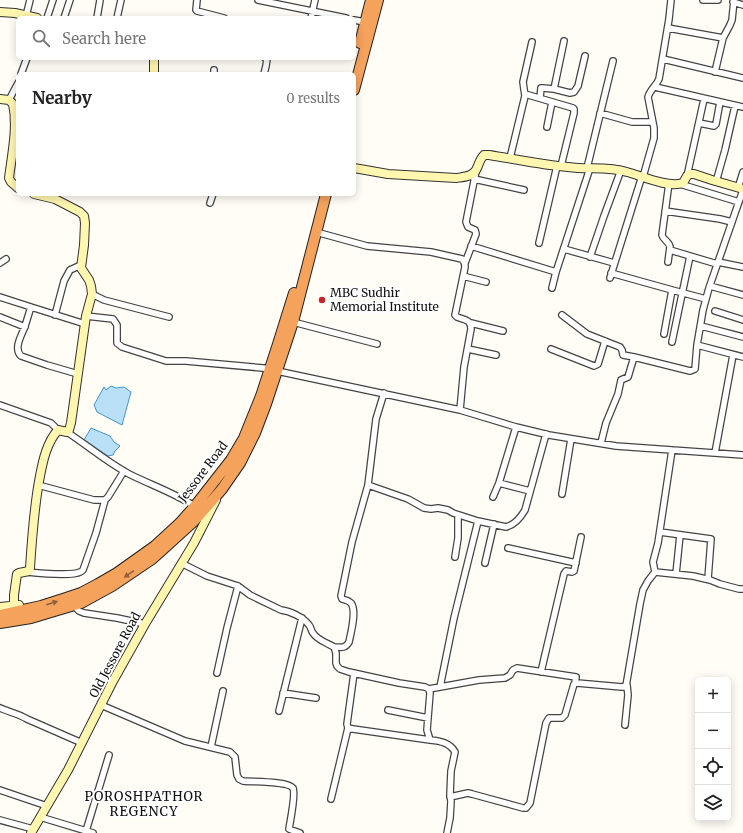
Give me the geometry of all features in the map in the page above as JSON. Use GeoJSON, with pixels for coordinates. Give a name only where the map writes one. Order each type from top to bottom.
{"type":"FeatureCollection","features":[{"type":"Feature","properties":{"kind":"highway"},"geometry":{"type":"LineString","coordinates":[[356,58],[371,0]]}},
{"type":"Feature","properties":{"kind":"highway"},"geometry":{"type":"LineString","coordinates":[[356,82],[378,0]]}},
{"type":"Feature","properties":{"kind":"highway"},"geometry":{"type":"LineString","coordinates":[[352,72],[356,60]]}},
{"type":"Feature","properties":{"kind":"highway","name":"Jessore Road"},"geometry":{"type":"LineString","coordinates":[[274,370],[319,196]]}},
{"type":"Feature","properties":{"kind":"highway","name":"Jessore Road"},"geometry":{"type":"LineString","coordinates":[[202,511],[244,438],[263,400],[293,322],[325,196]]}},
{"type":"Feature","properties":{"kind":"highway"},"geometry":{"type":"LineString","coordinates":[[0,615],[41,606],[81,593],[158,548],[202,511],[222,489],[240,463],[254,433],[263,400]]}},
{"type":"Feature","properties":{"kind":"highway"},"geometry":{"type":"LineString","coordinates":[[0,624],[31,618],[81,603],[112,586],[152,559],[158,548]]}},
{"type":"Feature","properties":{"kind":"street"},"geometry":{"type":"LineString","coordinates":[[0,12],[15,13],[26,16],[30,0]]}},
{"type":"Feature","properties":{"kind":"street"},"geometry":{"type":"LineString","coordinates":[[48,16],[53,0]]}},
{"type":"Feature","properties":{"kind":"street"},"geometry":{"type":"LineString","coordinates":[[65,16],[70,0]]}},
{"type":"Feature","properties":{"kind":"street"},"geometry":{"type":"LineString","coordinates":[[97,16],[100,0]]}},
{"type":"Feature","properties":{"kind":"street"},"geometry":{"type":"LineString","coordinates":[[117,16],[121,0]]}},
{"type":"Feature","properties":{"kind":"street"},"geometry":{"type":"LineString","coordinates":[[197,0],[197,11],[216,16]]}},
{"type":"Feature","properties":{"kind":"street"},"geometry":{"type":"LineString","coordinates":[[258,0],[336,16]]}},
{"type":"Feature","properties":{"kind":"street"},"geometry":{"type":"LineString","coordinates":[[311,16],[315,0]]}},
{"type":"Feature","properties":{"kind":"street"},"geometry":{"type":"LineString","coordinates":[[671,0],[668,28],[659,79],[648,97],[654,138],[611,275],[706,299]]}},
{"type":"Feature","properties":{"kind":"street"},"geometry":{"type":"LineString","coordinates":[[703,0],[718,0]]}},
{"type":"Feature","properties":{"kind":"street"},"geometry":{"type":"LineString","coordinates":[[715,72],[723,38],[732,20],[733,1],[743,5]]}},
{"type":"Feature","properties":{"kind":"street"},"geometry":{"type":"LineString","coordinates":[[356,20],[365,22]]}},
{"type":"Feature","properties":{"kind":"street"},"geometry":{"type":"LineString","coordinates":[[668,28],[723,38]]}},
{"type":"Feature","properties":{"kind":"street"},"geometry":{"type":"LineString","coordinates":[[554,89],[564,41]]}},
{"type":"Feature","properties":{"kind":"street"},"geometry":{"type":"LineString","coordinates":[[510,158],[525,94],[523,77],[532,42]]}},
{"type":"Feature","properties":{"kind":"street"},"geometry":{"type":"LineString","coordinates":[[540,98],[541,88],[554,89],[570,93],[574,92],[578,86],[585,56]]}},
{"type":"Feature","properties":{"kind":"street"},"geometry":{"type":"LineString","coordinates":[[663,59],[743,78]]}},
{"type":"Feature","properties":{"kind":"street"},"geometry":{"type":"LineString","coordinates":[[22,72],[26,60]]}},
{"type":"Feature","properties":{"kind":"street"},"geometry":{"type":"LineString","coordinates":[[154,60],[154,72]]}},
{"type":"Feature","properties":{"kind":"street"},"geometry":{"type":"LineString","coordinates":[[264,72],[267,62],[266,60]]}},
{"type":"Feature","properties":{"kind":"street"},"geometry":{"type":"LineString","coordinates":[[552,288],[588,168],[613,61]]}},
{"type":"Feature","properties":{"kind":"street"},"geometry":{"type":"LineString","coordinates":[[655,87],[743,107]]}},
{"type":"Feature","properties":{"kind":"street"},"geometry":{"type":"LineString","coordinates":[[16,91],[13,102],[15,111],[14,142],[9,178],[16,186]]}},
{"type":"Feature","properties":{"kind":"street"},"geometry":{"type":"LineString","coordinates":[[525,94],[573,108],[574,111],[539,243]]}},
{"type":"Feature","properties":{"kind":"street"},"geometry":{"type":"LineString","coordinates":[[0,98],[13,102]]}},
{"type":"Feature","properties":{"kind":"street"},"geometry":{"type":"LineString","coordinates":[[680,184],[683,183],[687,176],[704,99]]}},
{"type":"Feature","properties":{"kind":"street"},"geometry":{"type":"LineString","coordinates":[[547,127],[552,102]]}},
{"type":"Feature","properties":{"kind":"street"},"geometry":{"type":"LineString","coordinates":[[699,123],[714,126],[716,124],[720,102]]}},
{"type":"Feature","properties":{"kind":"street"},"geometry":{"type":"LineString","coordinates":[[716,182],[735,106]]}},
{"type":"Feature","properties":{"kind":"street"},"geometry":{"type":"LineString","coordinates":[[600,113],[632,122],[652,122]]}},
{"type":"Feature","properties":{"kind":"street"},"geometry":{"type":"LineString","coordinates":[[503,331],[470,323],[469,321],[457,318],[455,315],[465,263],[476,234],[475,230],[468,227],[466,222],[476,170],[480,159],[484,155],[559,166],[621,170],[642,177],[680,184],[739,202]]}},
{"type":"Feature","properties":{"kind":"street"},"geometry":{"type":"LineString","coordinates":[[356,168],[388,174],[456,178],[466,177],[476,170]]}},
{"type":"Feature","properties":{"kind":"street"},"geometry":{"type":"LineString","coordinates":[[590,257],[621,170]]}},
{"type":"Feature","properties":{"kind":"street"},"geometry":{"type":"LineString","coordinates":[[562,315],[588,334],[620,347],[623,355],[690,371],[695,370],[697,345],[706,299],[739,202],[743,172]]}},
{"type":"Feature","properties":{"kind":"street"},"geometry":{"type":"LineString","coordinates":[[687,176],[694,174],[741,189]]}},
{"type":"Feature","properties":{"kind":"street"},"geometry":{"type":"LineString","coordinates":[[474,179],[524,190]]}},
{"type":"Feature","properties":{"kind":"street"},"geometry":{"type":"LineString","coordinates":[[668,262],[670,244],[662,237],[662,235],[669,183]]}},
{"type":"Feature","properties":{"kind":"street"},"geometry":{"type":"LineString","coordinates":[[42,196],[55,199],[80,212],[84,216],[84,245],[81,268],[92,286],[92,294],[86,320],[71,423],[67,432]]}},
{"type":"Feature","properties":{"kind":"street"},"geometry":{"type":"LineString","coordinates":[[210,203],[212,196]]}},
{"type":"Feature","properties":{"kind":"street"},"geometry":{"type":"LineString","coordinates":[[665,211],[732,222]]}},
{"type":"Feature","properties":{"kind":"street"},"geometry":{"type":"LineString","coordinates":[[316,232],[367,246],[431,252],[462,260],[465,263]]}},
{"type":"Feature","properties":{"kind":"street"},"geometry":{"type":"LineString","coordinates":[[471,246],[556,272]]}},
{"type":"Feature","properties":{"kind":"street"},"geometry":{"type":"LineString","coordinates":[[564,250],[614,263]]}},
{"type":"Feature","properties":{"kind":"street"},"geometry":{"type":"LineString","coordinates":[[670,250],[718,263],[742,265]]}},
{"type":"Feature","properties":{"kind":"street"},"geometry":{"type":"LineString","coordinates":[[672,342],[690,256]]}},
{"type":"Feature","properties":{"kind":"street"},"geometry":{"type":"LineString","coordinates":[[0,263],[6,259]]}},
{"type":"Feature","properties":{"kind":"street"},"geometry":{"type":"LineString","coordinates":[[55,315],[64,281],[70,270],[81,265]]}},
{"type":"Feature","properties":{"kind":"street"},"geometry":{"type":"LineString","coordinates":[[463,276],[486,282]]}},
{"type":"Feature","properties":{"kind":"street"},"geometry":{"type":"LineString","coordinates":[[710,286],[743,295]]}},
{"type":"Feature","properties":{"kind":"street"},"geometry":{"type":"LineString","coordinates":[[664,334],[672,290]]}},
{"type":"Feature","properties":{"kind":"street"},"geometry":{"type":"LineString","coordinates":[[92,294],[104,300],[168,317]]}},
{"type":"Feature","properties":{"kind":"street"},"geometry":{"type":"LineString","coordinates":[[0,297],[55,315],[86,320],[113,319],[117,325],[117,343],[122,347],[166,361],[238,365],[274,370],[460,410],[516,428],[571,439],[616,446],[743,455]]}},
{"type":"Feature","properties":{"kind":"street"},"geometry":{"type":"LineString","coordinates":[[31,307],[19,341],[18,353],[21,356],[78,374]]}},
{"type":"Feature","properties":{"kind":"street"},"geometry":{"type":"LineString","coordinates":[[715,311],[743,320]]}},
{"type":"Feature","properties":{"kind":"street"},"geometry":{"type":"LineString","coordinates":[[0,317],[25,327]]}},
{"type":"Feature","properties":{"kind":"street"},"geometry":{"type":"LineString","coordinates":[[293,322],[377,344]]}},
{"type":"Feature","properties":{"kind":"street"},"geometry":{"type":"LineString","coordinates":[[460,410],[464,367],[471,329],[470,323]]}},
{"type":"Feature","properties":{"kind":"street"},"geometry":{"type":"LineString","coordinates":[[701,326],[743,337]]}},
{"type":"Feature","properties":{"kind":"street"},"geometry":{"type":"LineString","coordinates":[[551,349],[596,366],[598,364],[605,341]]}},
{"type":"Feature","properties":{"kind":"street"},"geometry":{"type":"LineString","coordinates":[[697,345],[743,357]]}},
{"type":"Feature","properties":{"kind":"street"},"geometry":{"type":"LineString","coordinates":[[468,349],[496,355]]}},
{"type":"Feature","properties":{"kind":"street"},"geometry":{"type":"LineString","coordinates":[[715,453],[733,354]]}},
{"type":"Feature","properties":{"kind":"street"},"geometry":{"type":"LineString","coordinates":[[601,443],[606,423],[618,394],[621,380],[628,377],[634,357]]}},
{"type":"Feature","properties":{"kind":"street"},"geometry":{"type":"LineString","coordinates":[[181,563],[207,576],[238,586],[250,595],[302,618],[310,626],[313,634],[334,647],[347,646],[349,642],[353,608],[349,601],[342,599],[341,596],[352,542],[368,485],[376,419],[384,393]]}},
{"type":"Feature","properties":{"kind":"street"},"geometry":{"type":"LineString","coordinates":[[0,405],[51,423],[58,430],[67,432],[107,461],[185,500],[202,511]]}},
{"type":"Feature","properties":{"kind":"street"},"geometry":{"type":"LineString","coordinates":[[493,497],[499,483],[516,428]]}},
{"type":"Feature","properties":{"kind":"street"},"geometry":{"type":"LineString","coordinates":[[27,572],[30,568],[36,494],[43,461],[51,441],[58,430]]}},
{"type":"Feature","properties":{"kind":"street"},"geometry":{"type":"LineString","coordinates":[[368,485],[414,501],[417,505],[424,508],[448,510],[458,515],[478,521],[506,527],[513,525],[525,510],[546,434]]}},
{"type":"Feature","properties":{"kind":"street"},"geometry":{"type":"LineString","coordinates":[[562,494],[571,439]]}},
{"type":"Feature","properties":{"kind":"street"},"geometry":{"type":"LineString","coordinates":[[625,724],[628,695],[627,685],[640,604],[648,581],[655,572],[653,562],[660,532],[672,450]]}},
{"type":"Feature","properties":{"kind":"street"},"geometry":{"type":"LineString","coordinates":[[14,605],[17,574],[27,572],[55,574],[77,573],[83,570],[96,533],[105,500],[124,470]]}},
{"type":"Feature","properties":{"kind":"street"},"geometry":{"type":"LineString","coordinates":[[499,483],[530,492]]}},
{"type":"Feature","properties":{"kind":"street"},"geometry":{"type":"LineString","coordinates":[[38,485],[94,500],[105,500]]}},
{"type":"Feature","properties":{"kind":"street","name":"Old Jessore Road"},"geometry":{"type":"LineString","coordinates":[[32,831],[68,770],[145,624],[181,563],[202,511]]}},
{"type":"Feature","properties":{"kind":"street"},"geometry":{"type":"LineString","coordinates":[[455,557],[458,538],[458,515]]}},
{"type":"Feature","properties":{"kind":"street"},"geometry":{"type":"LineString","coordinates":[[440,687],[454,618],[478,521]]}},
{"type":"Feature","properties":{"kind":"street"},"geometry":{"type":"LineString","coordinates":[[485,563],[494,524]]}},
{"type":"Feature","properties":{"kind":"street"},"geometry":{"type":"LineString","coordinates":[[660,532],[712,539],[708,579]]}},
{"type":"Feature","properties":{"kind":"street"},"geometry":{"type":"LineString","coordinates":[[676,574],[680,535]]}},
{"type":"Feature","properties":{"kind":"street"},"geometry":{"type":"LineString","coordinates":[[541,672],[564,574],[566,571],[573,572],[581,537]]}},
{"type":"Feature","properties":{"kind":"street"},"geometry":{"type":"LineString","coordinates":[[508,548],[576,564]]}},
{"type":"Feature","properties":{"kind":"street"},"geometry":{"type":"LineString","coordinates":[[655,572],[708,579],[720,584],[743,589]]}},
{"type":"Feature","properties":{"kind":"street"},"geometry":{"type":"LineString","coordinates":[[217,673],[238,586]]}},
{"type":"Feature","properties":{"kind":"street"},"geometry":{"type":"LineString","coordinates":[[0,607],[18,605],[32,608]]}},
{"type":"Feature","properties":{"kind":"street"},"geometry":{"type":"LineString","coordinates":[[73,605],[78,611],[84,614],[117,618],[145,624]]}},
{"type":"Feature","properties":{"kind":"street"},"geometry":{"type":"LineString","coordinates":[[279,711],[302,618]]}},
{"type":"Feature","properties":{"kind":"street"},"geometry":{"type":"LineString","coordinates":[[334,647],[337,666],[340,669],[354,674],[429,689],[479,680],[505,678],[517,668],[576,677],[565,715],[562,718],[549,718],[546,722],[530,803],[526,808],[472,794],[450,797]]}},
{"type":"Feature","properties":{"kind":"street"},"geometry":{"type":"LineString","coordinates":[[331,799],[348,728],[347,724],[354,674]]}},
{"type":"Feature","properties":{"kind":"street"},"geometry":{"type":"LineString","coordinates":[[575,683],[622,687],[627,685]]}},
{"type":"Feature","properties":{"kind":"street"},"geometry":{"type":"LineString","coordinates":[[429,689],[428,730],[430,740]]}},
{"type":"Feature","properties":{"kind":"street"},"geometry":{"type":"LineString","coordinates":[[211,747],[223,691]]}},
{"type":"Feature","properties":{"kind":"street"},"geometry":{"type":"LineString","coordinates":[[283,693],[316,698]]}},
{"type":"Feature","properties":{"kind":"street"},"geometry":{"type":"LineString","coordinates":[[101,705],[185,741],[230,752],[235,757],[237,775],[239,779],[243,781],[282,783],[291,787],[294,790],[293,806],[288,831],[300,833]]}},
{"type":"Feature","properties":{"kind":"street"},"geometry":{"type":"LineString","coordinates":[[0,708],[20,715],[82,743]]}},
{"type":"Feature","properties":{"kind":"street"},"geometry":{"type":"LineString","coordinates":[[388,710],[428,718]]}},
{"type":"Feature","properties":{"kind":"street"},"geometry":{"type":"LineString","coordinates":[[348,728],[440,741],[452,747],[455,752],[451,771],[450,818],[448,833]]}},
{"type":"Feature","properties":{"kind":"street"},"geometry":{"type":"LineString","coordinates":[[86,831],[109,755]]}},
{"type":"Feature","properties":{"kind":"street"},"geometry":{"type":"LineString","coordinates":[[0,790],[47,806]]}},
{"type":"Feature","properties":{"kind":"street"},"geometry":{"type":"LineString","coordinates":[[40,817],[93,833]]}},
{"type":"Feature","properties":{"kind":"street"},"geometry":{"type":"LineString","coordinates":[[0,820],[32,831]]}},
{"type":"Feature","properties":{"kind":"water"},"geometry":{"type":"Polygon","coordinates":[[[111,386],[116,388],[124,387],[131,392],[122,425],[97,412],[94,405],[104,387],[106,390],[111,386]]]}},
{"type":"Feature","properties":{"kind":"water"},"geometry":{"type":"Polygon","coordinates":[[[91,428],[110,436],[114,442],[120,446],[113,455],[108,456],[84,440],[91,428]]]}},
{"type":"Feature","properties":{"kind":"place","name":"MBC Sudhir Memorial Institute"},"geometry":{"type":"Point","coordinates":[322,300]}},
{"type":"Feature","properties":{"kind":"district","name":"POROSHPATHOR REGENCY"},"geometry":{"type":"Point","coordinates":[144,804]}}]}
